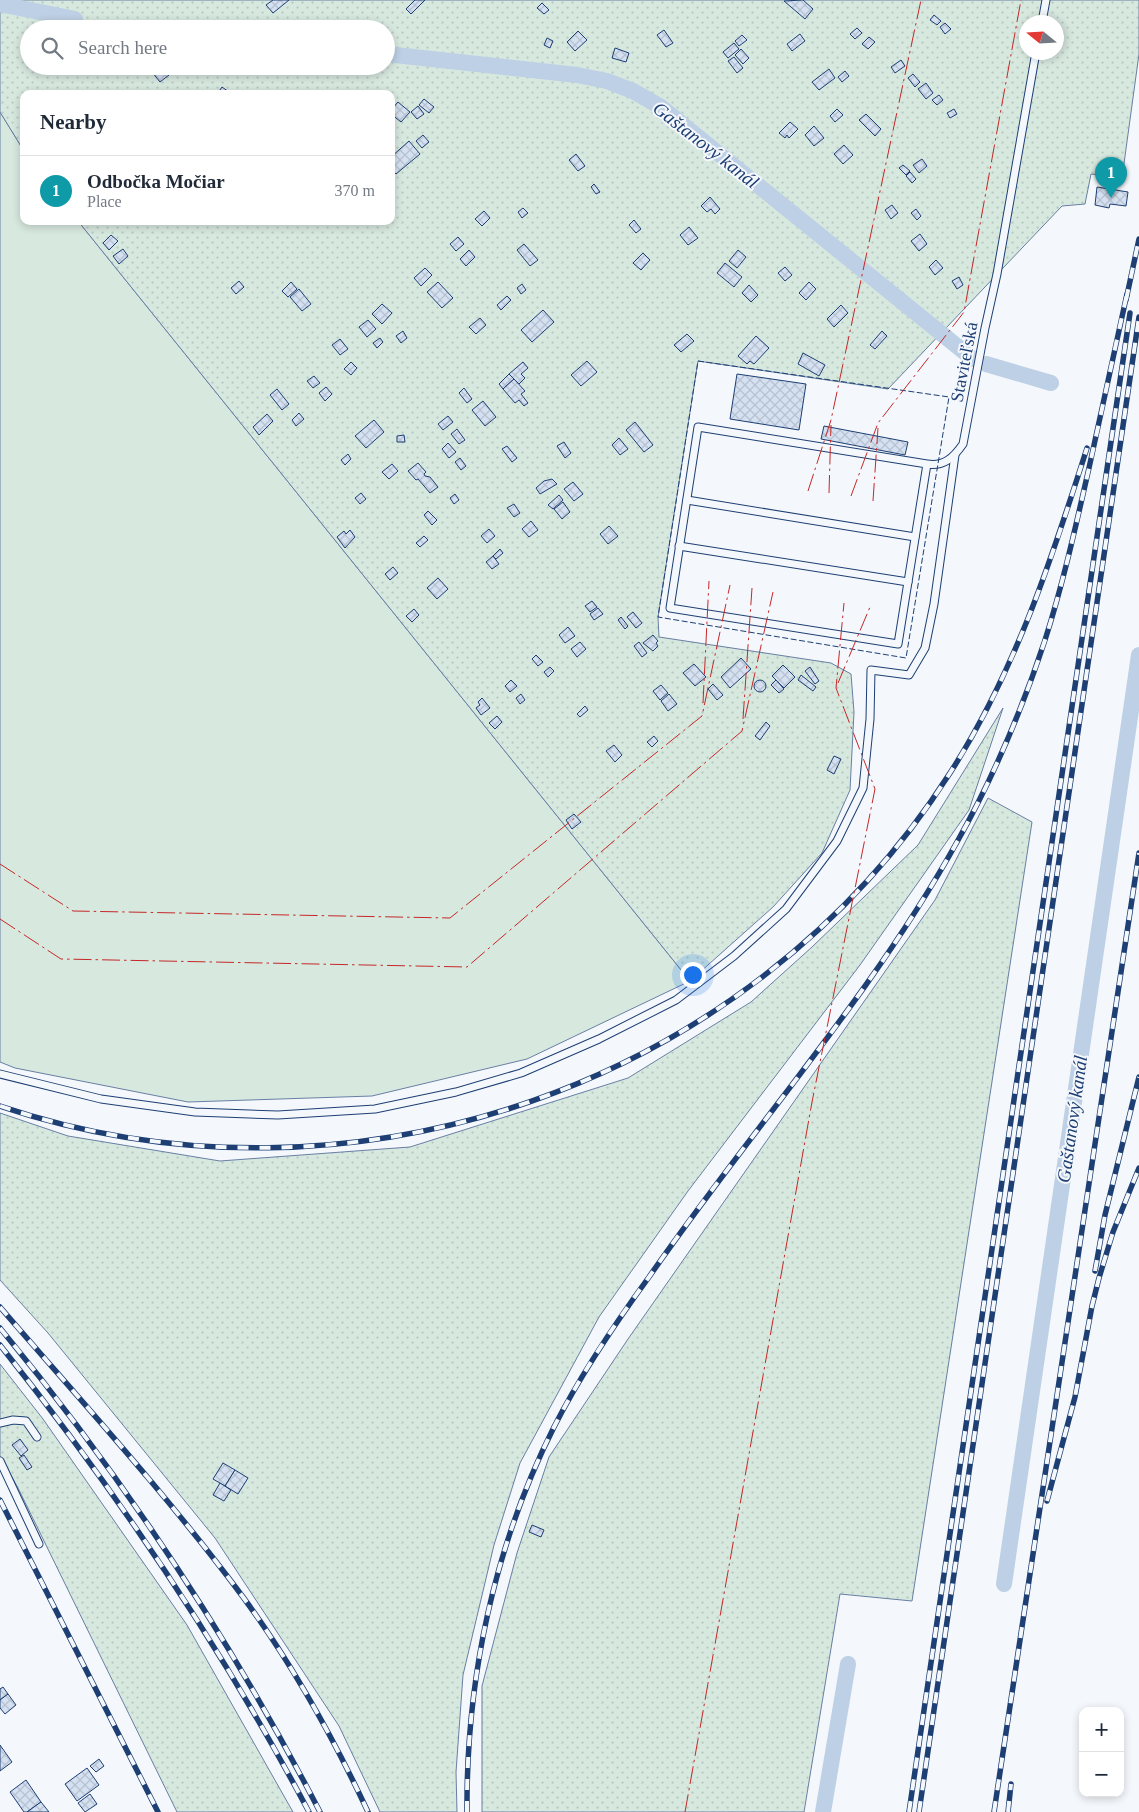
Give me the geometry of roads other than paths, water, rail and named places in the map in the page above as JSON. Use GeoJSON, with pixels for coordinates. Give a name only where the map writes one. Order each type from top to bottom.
{"type":"FeatureCollection","features":[{"type":"Feature","properties":{"kind":"lane"},"geometry":{"type":"LineString","coordinates":[[1043,15],[1046,0]]}},
{"type":"Feature","properties":{"kind":"lane","name":"Staviteľská"},"geometry":{"type":"LineString","coordinates":[[0,1074],[101,1099],[195,1112],[278,1114],[375,1108],[456,1092],[521,1073],[599,1039],[676,1000],[734,956],[786,909],[837,842],[863,788],[870,719],[871,670],[908,675],[925,648],[934,604],[955,455],[963,444],[997,274],[1035,60]]}},
{"type":"Feature","properties":{"kind":"lane"},"geometry":{"type":"LineString","coordinates":[[927,464],[898,644],[670,608],[698,427],[927,464],[937,465],[955,455]]}},
{"type":"Feature","properties":{"kind":"lane"},"geometry":{"type":"LineString","coordinates":[[687,500],[915,537]]}},
{"type":"Feature","properties":{"kind":"lane"},"geometry":{"type":"LineString","coordinates":[[679,546],[908,582]]}},
{"type":"Feature","properties":{"kind":"lane"},"geometry":{"type":"LineString","coordinates":[[0,1423],[13,1420],[26,1422],[37,1437]]}},
{"type":"Feature","properties":{"kind":"lane"},"geometry":{"type":"LineString","coordinates":[[0,1461],[39,1544]]}},
{"type":"Feature","properties":{"kind":"waterway","name":"Gaštanový kanál"},"geometry":{"type":"LineString","coordinates":[[0,4],[75,19]]}},
{"type":"Feature","properties":{"kind":"waterway","name":"Gaštanový kanál"},"geometry":{"type":"LineString","coordinates":[[395,55],[577,75],[607,81],[633,91],[661,107],[973,359]]}},
{"type":"Feature","properties":{"kind":"waterway","name":"Gaštanový kanál"},"geometry":{"type":"LineString","coordinates":[[986,364],[1051,383]]}},
{"type":"Feature","properties":{"kind":"waterway","name":"Gaštanový kanál"},"geometry":{"type":"LineString","coordinates":[[1004,1584],[1139,655]]}},
{"type":"Feature","properties":{"kind":"waterway","name":"Gaštanový kanál"},"geometry":{"type":"LineString","coordinates":[[823,1812],[848,1664]]}},
{"type":"Feature","properties":{"kind":"railway"},"geometry":{"type":"LineString","coordinates":[[1126,300],[1139,239]]}},
{"type":"Feature","properties":{"kind":"railway"},"geometry":{"type":"LineString","coordinates":[[467,1812],[468,1762],[478,1663],[500,1566],[533,1472],[564,1407],[611,1332],[688,1223],[809,1063],[887,955],[957,842],[983,793],[1017,718],[1052,619],[1079,511],[1127,294]]}},
{"type":"Feature","properties":{"kind":"railway"},"geometry":{"type":"LineString","coordinates":[[909,1812],[1130,313]]}},
{"type":"Feature","properties":{"kind":"railway"},"geometry":{"type":"LineString","coordinates":[[919,1812],[1139,317]]}},
{"type":"Feature","properties":{"kind":"railway"},"geometry":{"type":"LineString","coordinates":[[0,1106],[133,1138],[268,1148],[402,1135],[532,1101],[654,1047],[767,974],[866,882],[950,773],[994,696],[1012,656],[1045,574],[1087,448]]}},
{"type":"Feature","properties":{"kind":"railway"},"geometry":{"type":"LineString","coordinates":[[994,1812],[1139,853]]}},
{"type":"Feature","properties":{"kind":"railway"},"geometry":{"type":"LineString","coordinates":[[1095,1271],[1105,1215],[1139,1077]]}},
{"type":"Feature","properties":{"kind":"railway"},"geometry":{"type":"LineString","coordinates":[[1047,1501],[1075,1397],[1099,1278],[1113,1232],[1139,1168]]}},
{"type":"Feature","properties":{"kind":"railway"},"geometry":{"type":"LineString","coordinates":[[0,1307],[155,1486],[243,1597],[278,1648],[311,1702],[341,1756],[368,1812]]}},
{"type":"Feature","properties":{"kind":"railway"},"geometry":{"type":"LineString","coordinates":[[0,1328],[89,1442],[173,1561],[250,1685],[320,1812]]}},
{"type":"Feature","properties":{"kind":"railway"},"geometry":{"type":"LineString","coordinates":[[0,1345],[85,1457],[165,1571],[240,1690],[309,1812]]}},
{"type":"Feature","properties":{"kind":"railway"},"geometry":{"type":"LineString","coordinates":[[0,1500],[158,1812]]}},
{"type":"Feature","properties":{"kind":"railway"},"geometry":{"type":"LineString","coordinates":[[1008,1812],[1011,1784]]}},
{"type":"Feature","properties":{"kind":"place","name":"Odbočka Močiar"},"geometry":{"type":"Point","coordinates":[1111,198]}}]}
